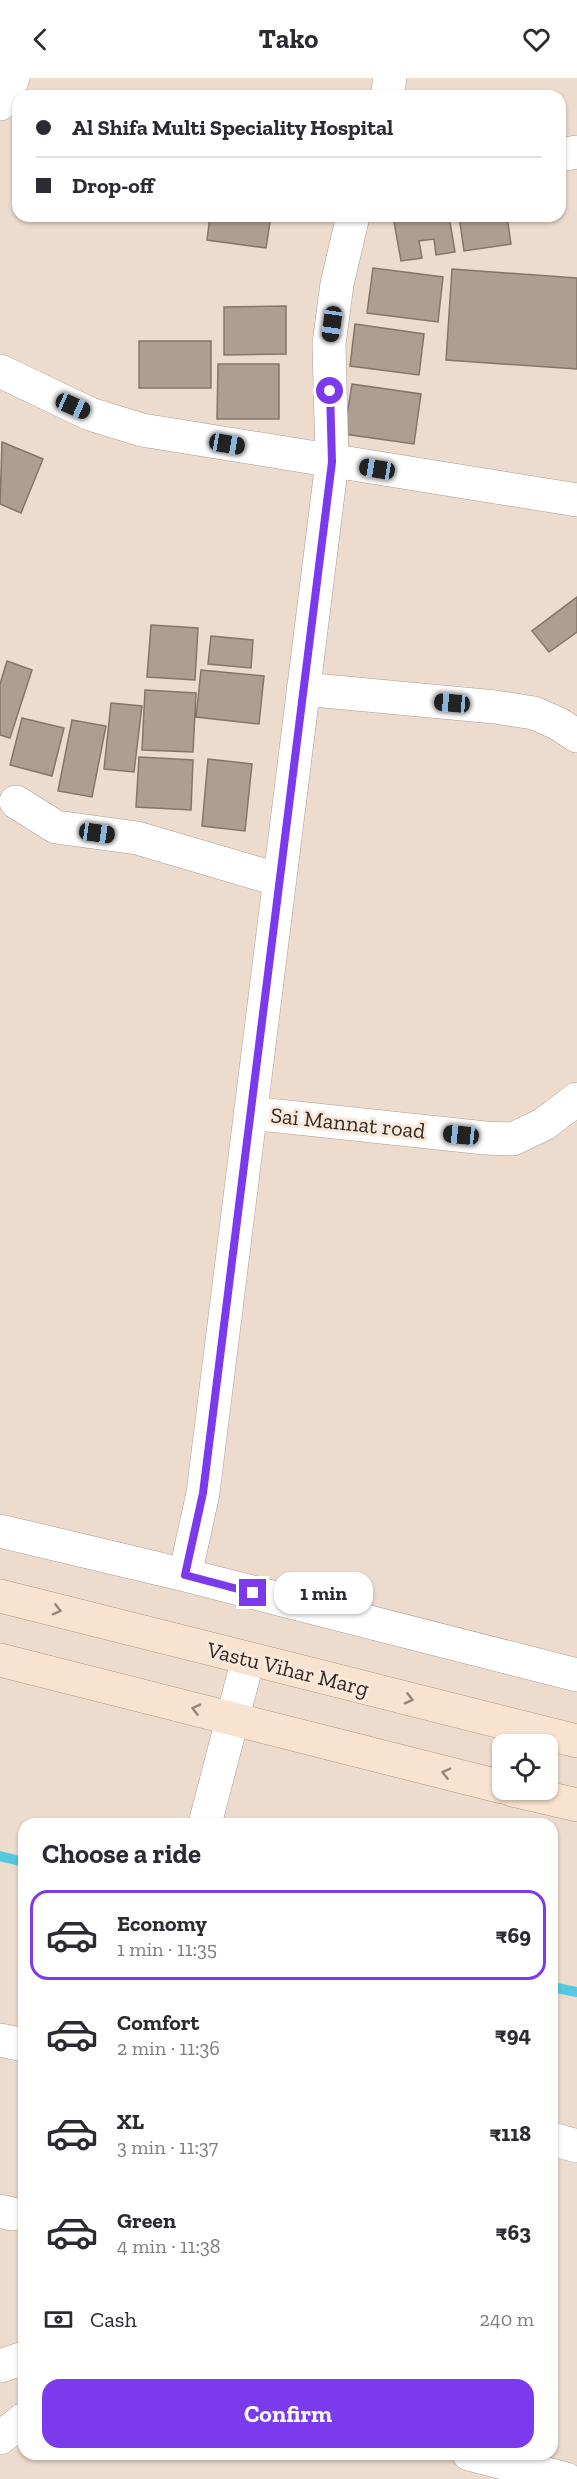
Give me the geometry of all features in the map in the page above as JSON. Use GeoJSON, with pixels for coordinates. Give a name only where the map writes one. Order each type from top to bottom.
{"type":"FeatureCollection","features":[{"type":"Feature","properties":{"kind":"main road","name":"Vastu Vihar Marg"},"geometry":{"type":"LineString","coordinates":[[0,1596],[577,1741]]}},
{"type":"Feature","properties":{"kind":"main road"},"geometry":{"type":"LineString","coordinates":[[0,1659],[492,1784]]}},
{"type":"Feature","properties":{"kind":"main road"},"geometry":{"type":"LineString","coordinates":[[555,1800],[577,1805]]}},
{"type":"Feature","properties":{"kind":"street"},"geometry":{"type":"LineString","coordinates":[[0,104],[13,78]]}},
{"type":"Feature","properties":{"kind":"street"},"geometry":{"type":"LineString","coordinates":[[185,1575],[203,1493],[332,462],[329,344],[337,284],[352,222]]}},
{"type":"Feature","properties":{"kind":"street"},"geometry":{"type":"LineString","coordinates":[[0,371],[90,414],[142,430],[577,500]]}},
{"type":"Feature","properties":{"kind":"street"},"geometry":{"type":"LineString","coordinates":[[303,689],[495,707],[534,713],[559,724],[577,736]]}},
{"type":"Feature","properties":{"kind":"street"},"geometry":{"type":"LineString","coordinates":[[16,802],[56,827],[137,838],[280,880]]}},
{"type":"Feature","properties":{"kind":"street","name":"Sai Mannat road"},"geometry":{"type":"LineString","coordinates":[[250,1113],[513,1139],[544,1124],[577,1099]]}},
{"type":"Feature","properties":{"kind":"street"},"geometry":{"type":"LineString","coordinates":[[0,1531],[185,1575],[577,1675]]}},
{"type":"Feature","properties":{"kind":"street"},"geometry":{"type":"LineString","coordinates":[[207,1818],[248,1659]]}},
{"type":"Feature","properties":{"kind":"street"},"geometry":{"type":"LineString","coordinates":[[0,2040],[18,2044]]}},
{"type":"Feature","properties":{"kind":"street"},"geometry":{"type":"LineString","coordinates":[[558,2141],[577,2146]]}},
{"type":"Feature","properties":{"kind":"street"},"geometry":{"type":"LineString","coordinates":[[0,2366],[18,2360]]}},
{"type":"Feature","properties":{"kind":"street"},"geometry":{"type":"LineString","coordinates":[[0,2438],[18,2424]]}},
{"type":"Feature","properties":{"kind":"street"},"geometry":{"type":"LineString","coordinates":[[492,2460],[566,2479]]}},
{"type":"Feature","properties":{"kind":"building"},"geometry":{"type":"Polygon","coordinates":[[[209,222],[270,222],[266,248],[207,240],[209,222]]]}},
{"type":"Feature","properties":{"kind":"building"},"geometry":{"type":"Polygon","coordinates":[[[394,222],[450,222],[455,252],[436,255],[434,239],[419,241],[422,258],[401,261],[394,222]]]}},
{"type":"Feature","properties":{"kind":"building"},"geometry":{"type":"Polygon","coordinates":[[[460,222],[508,222],[511,244],[464,251],[460,222]]]}},
{"type":"Feature","properties":{"kind":"building"},"geometry":{"type":"Polygon","coordinates":[[[373,268],[443,277],[438,322],[367,313],[373,268]]]}},
{"type":"Feature","properties":{"kind":"building"},"geometry":{"type":"Polygon","coordinates":[[[452,269],[577,278],[577,369],[446,360],[452,269]]]}},
{"type":"Feature","properties":{"kind":"building"},"geometry":{"type":"Polygon","coordinates":[[[286,306],[286,354],[224,355],[224,307],[286,306]]]}},
{"type":"Feature","properties":{"kind":"building"},"geometry":{"type":"Polygon","coordinates":[[[355,324],[424,334],[419,375],[350,366],[355,324]]]}},
{"type":"Feature","properties":{"kind":"building"},"geometry":{"type":"Polygon","coordinates":[[[139,341],[211,341],[211,388],[139,388],[139,341]]]}},
{"type":"Feature","properties":{"kind":"building"},"geometry":{"type":"Polygon","coordinates":[[[218,364],[279,364],[279,419],[217,419],[218,364]]]}},
{"type":"Feature","properties":{"kind":"building"},"geometry":{"type":"Polygon","coordinates":[[[352,384],[421,394],[414,444],[344,434],[352,384]]]}},
{"type":"Feature","properties":{"kind":"building"},"geometry":{"type":"Polygon","coordinates":[[[2,442],[43,459],[21,513],[0,504],[2,442]]]}},
{"type":"Feature","properties":{"kind":"building"},"geometry":{"type":"Polygon","coordinates":[[[577,597],[577,632],[549,652],[532,631],[577,597]]]}},
{"type":"Feature","properties":{"kind":"building"},"geometry":{"type":"Polygon","coordinates":[[[151,625],[198,628],[195,680],[147,677],[151,625]]]}},
{"type":"Feature","properties":{"kind":"building"},"geometry":{"type":"Polygon","coordinates":[[[211,636],[253,640],[251,668],[208,664],[211,636]]]}},
{"type":"Feature","properties":{"kind":"building"},"geometry":{"type":"Polygon","coordinates":[[[7,661],[32,670],[10,738],[0,735],[0,684],[7,661]]]}},
{"type":"Feature","properties":{"kind":"building"},"geometry":{"type":"Polygon","coordinates":[[[201,670],[264,676],[259,724],[196,717],[201,670]]]}},
{"type":"Feature","properties":{"kind":"building"},"geometry":{"type":"Polygon","coordinates":[[[145,690],[196,693],[193,752],[142,750],[145,690]]]}},
{"type":"Feature","properties":{"kind":"building"},"geometry":{"type":"Polygon","coordinates":[[[111,703],[142,706],[134,772],[104,769],[111,703]]]}},
{"type":"Feature","properties":{"kind":"building"},"geometry":{"type":"Polygon","coordinates":[[[22,718],[64,728],[52,776],[10,765],[22,718]]]}},
{"type":"Feature","properties":{"kind":"building"},"geometry":{"type":"Polygon","coordinates":[[[72,720],[106,726],[92,797],[58,791],[72,720]]]}},
{"type":"Feature","properties":{"kind":"building"},"geometry":{"type":"Polygon","coordinates":[[[139,757],[193,760],[191,810],[136,807],[139,757]]]}},
{"type":"Feature","properties":{"kind":"building"},"geometry":{"type":"Polygon","coordinates":[[[208,759],[252,764],[245,831],[202,826],[208,759]]]}},
{"type":"Feature","properties":{"kind":"waterway"},"geometry":{"type":"LineString","coordinates":[[0,1856],[18,1860]]}},
{"type":"Feature","properties":{"kind":"waterway"},"geometry":{"type":"LineString","coordinates":[[558,1988],[577,1992]]}},
{"type":"Feature","properties":{"kind":"route"},"geometry":{"type":"LineString","coordinates":[[253,1593],[185,1575],[203,1493],[332,462],[330,391]]}}]}
